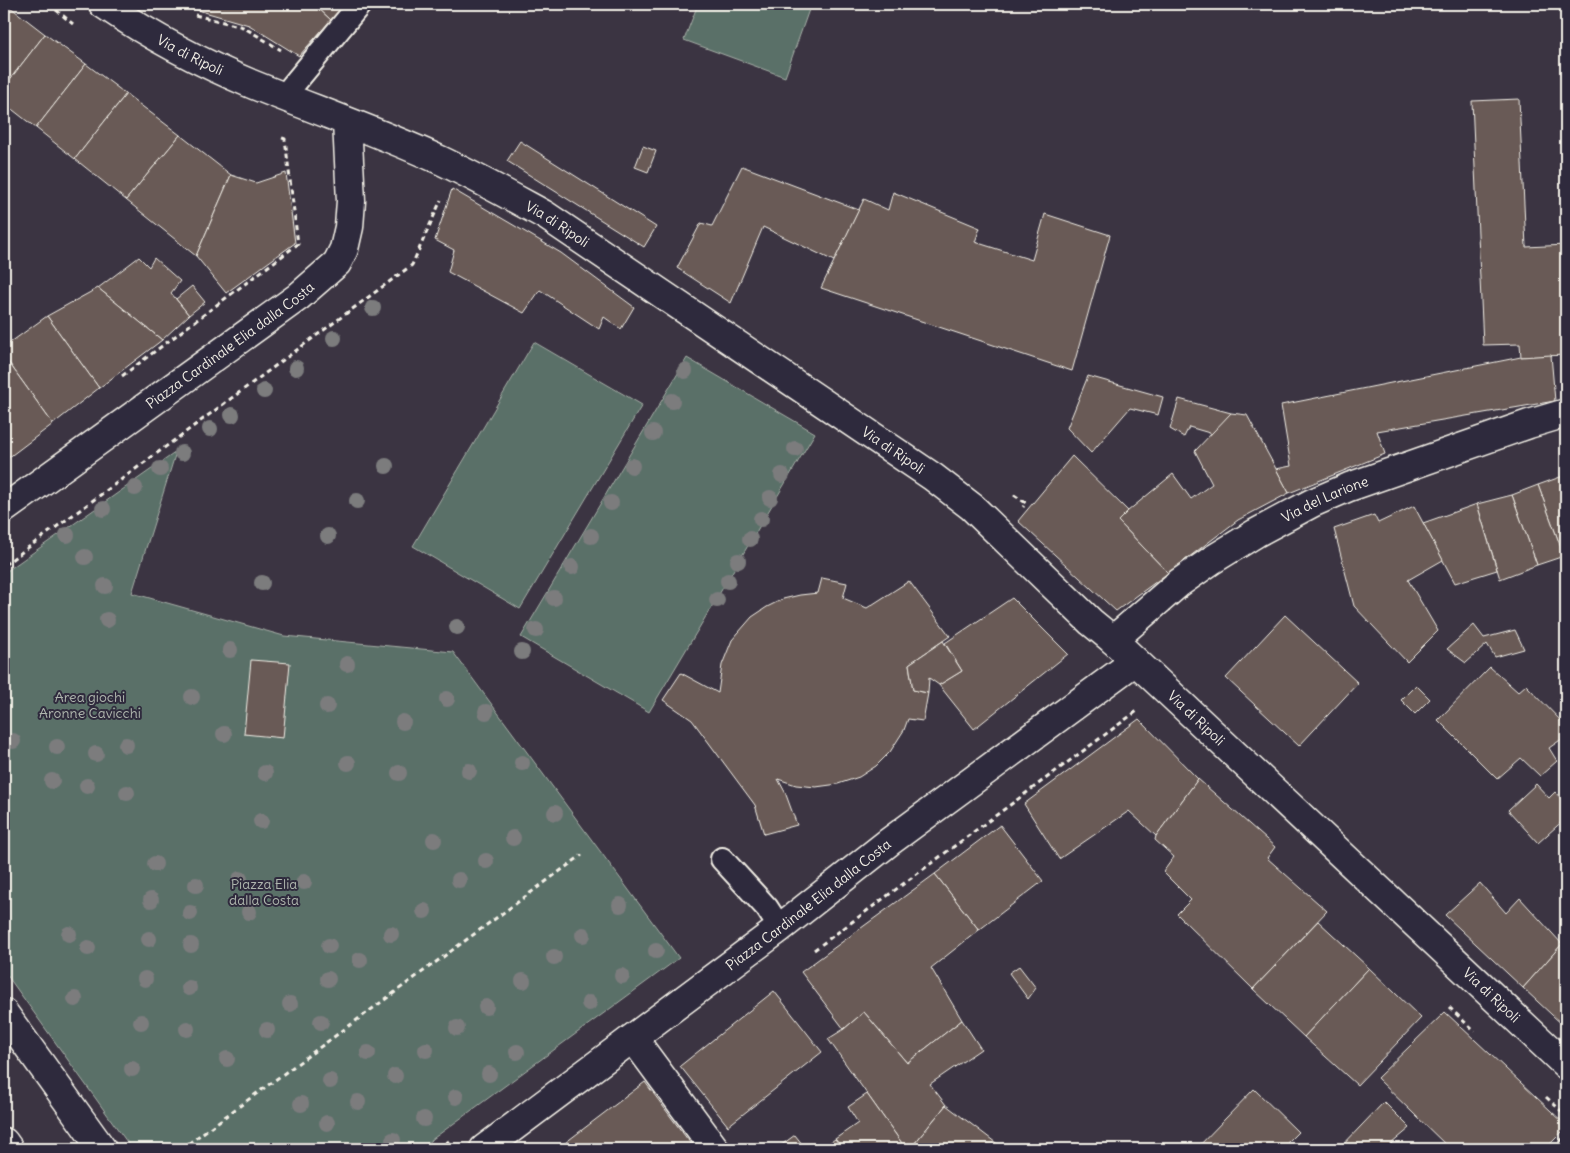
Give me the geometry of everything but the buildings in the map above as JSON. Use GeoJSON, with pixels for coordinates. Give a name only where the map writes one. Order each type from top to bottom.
{"type":"FeatureCollection","features":[{"type":"Feature","properties":{"kind":"street","name":"Via di Ripoli"},"geometry":{"type":"LineString","coordinates":[[103,4],[132,24],[179,50],[252,84],[439,160],[496,187],[544,215],[926,472],[972,506],[1134,662],[1566,1065]]}},
{"type":"Feature","properties":{"kind":"street","name":"Piazza Cardinale Elia dalla Costa"},"geometry":{"type":"LineString","coordinates":[[4,509],[298,297],[337,263],[344,248],[351,201],[347,122]]}},
{"type":"Feature","properties":{"kind":"street","name":"Via del Larione"},"geometry":{"type":"LineString","coordinates":[[1113,640],[1179,584],[1212,560],[1256,533],[1312,503],[1349,486],[1566,413]]}},
{"type":"Feature","properties":{"kind":"street","name":"Piazza Cardinale Elia dalla Costa"},"geometry":{"type":"LineString","coordinates":[[484,1149],[780,928],[889,842],[1134,662]]}},
{"type":"Feature","properties":{"kind":"street"},"geometry":{"type":"LineString","coordinates":[[4,1013],[102,1149]]}},
{"type":"Feature","properties":{"kind":"street"},"geometry":{"type":"LineString","coordinates":[[633,1038],[715,1149]]}},
{"type":"Feature","properties":{"kind":"street"},"geometry":{"type":"LineString","coordinates":[[4,1142],[9,1149]]}},
{"type":"Feature","properties":{"kind":"lane"},"geometry":{"type":"LineString","coordinates":[[284,96],[360,4]]}},
{"type":"Feature","properties":{"kind":"lane"},"geometry":{"type":"LineString","coordinates":[[722,859],[767,908],[780,928]]}},
{"type":"Feature","properties":{"kind":"path"},"geometry":{"type":"LineString","coordinates":[[115,382],[298,244],[285,139]]}},
{"type":"Feature","properties":{"kind":"path"},"geometry":{"type":"LineString","coordinates":[[4,565],[412,265],[443,196]]}},
{"type":"Feature","properties":{"kind":"path"},"geometry":{"type":"LineString","coordinates":[[812,952],[1139,710]]}},
{"type":"Feature","properties":{"kind":"path"},"geometry":{"type":"LineString","coordinates":[[181,1149],[582,855]]}},
{"type":"Feature","properties":{"kind":"path"},"geometry":{"type":"LineString","coordinates":[[1552,1149],[1566,1135]]}},
{"type":"Feature","properties":{"kind":"green space"},"geometry":{"type":"Polygon","coordinates":[[[698,4],[811,4],[785,77],[684,40],[698,4]]]}},
{"type":"Feature","properties":{"kind":"green space"},"geometry":{"type":"Polygon","coordinates":[[[534,342],[642,405],[520,609],[413,546],[534,342]]]}},
{"type":"Feature","properties":{"kind":"green space"},"geometry":{"type":"Polygon","coordinates":[[[687,358],[815,433],[649,712],[521,637],[687,358]]]}},
{"type":"Feature","properties":{"kind":"green space","name":"Piazza Elia dalla Costa"},"geometry":{"type":"Polygon","coordinates":[[[176,452],[132,593],[284,636],[453,652],[679,958],[419,1149],[132,1149],[4,971],[4,573],[176,452]]]}},
{"type":"Feature","properties":{"kind":"park label","name":"Area giochi Aronne Cavicchi"},"geometry":{"type":"Point","coordinates":[90,706]}}]}
